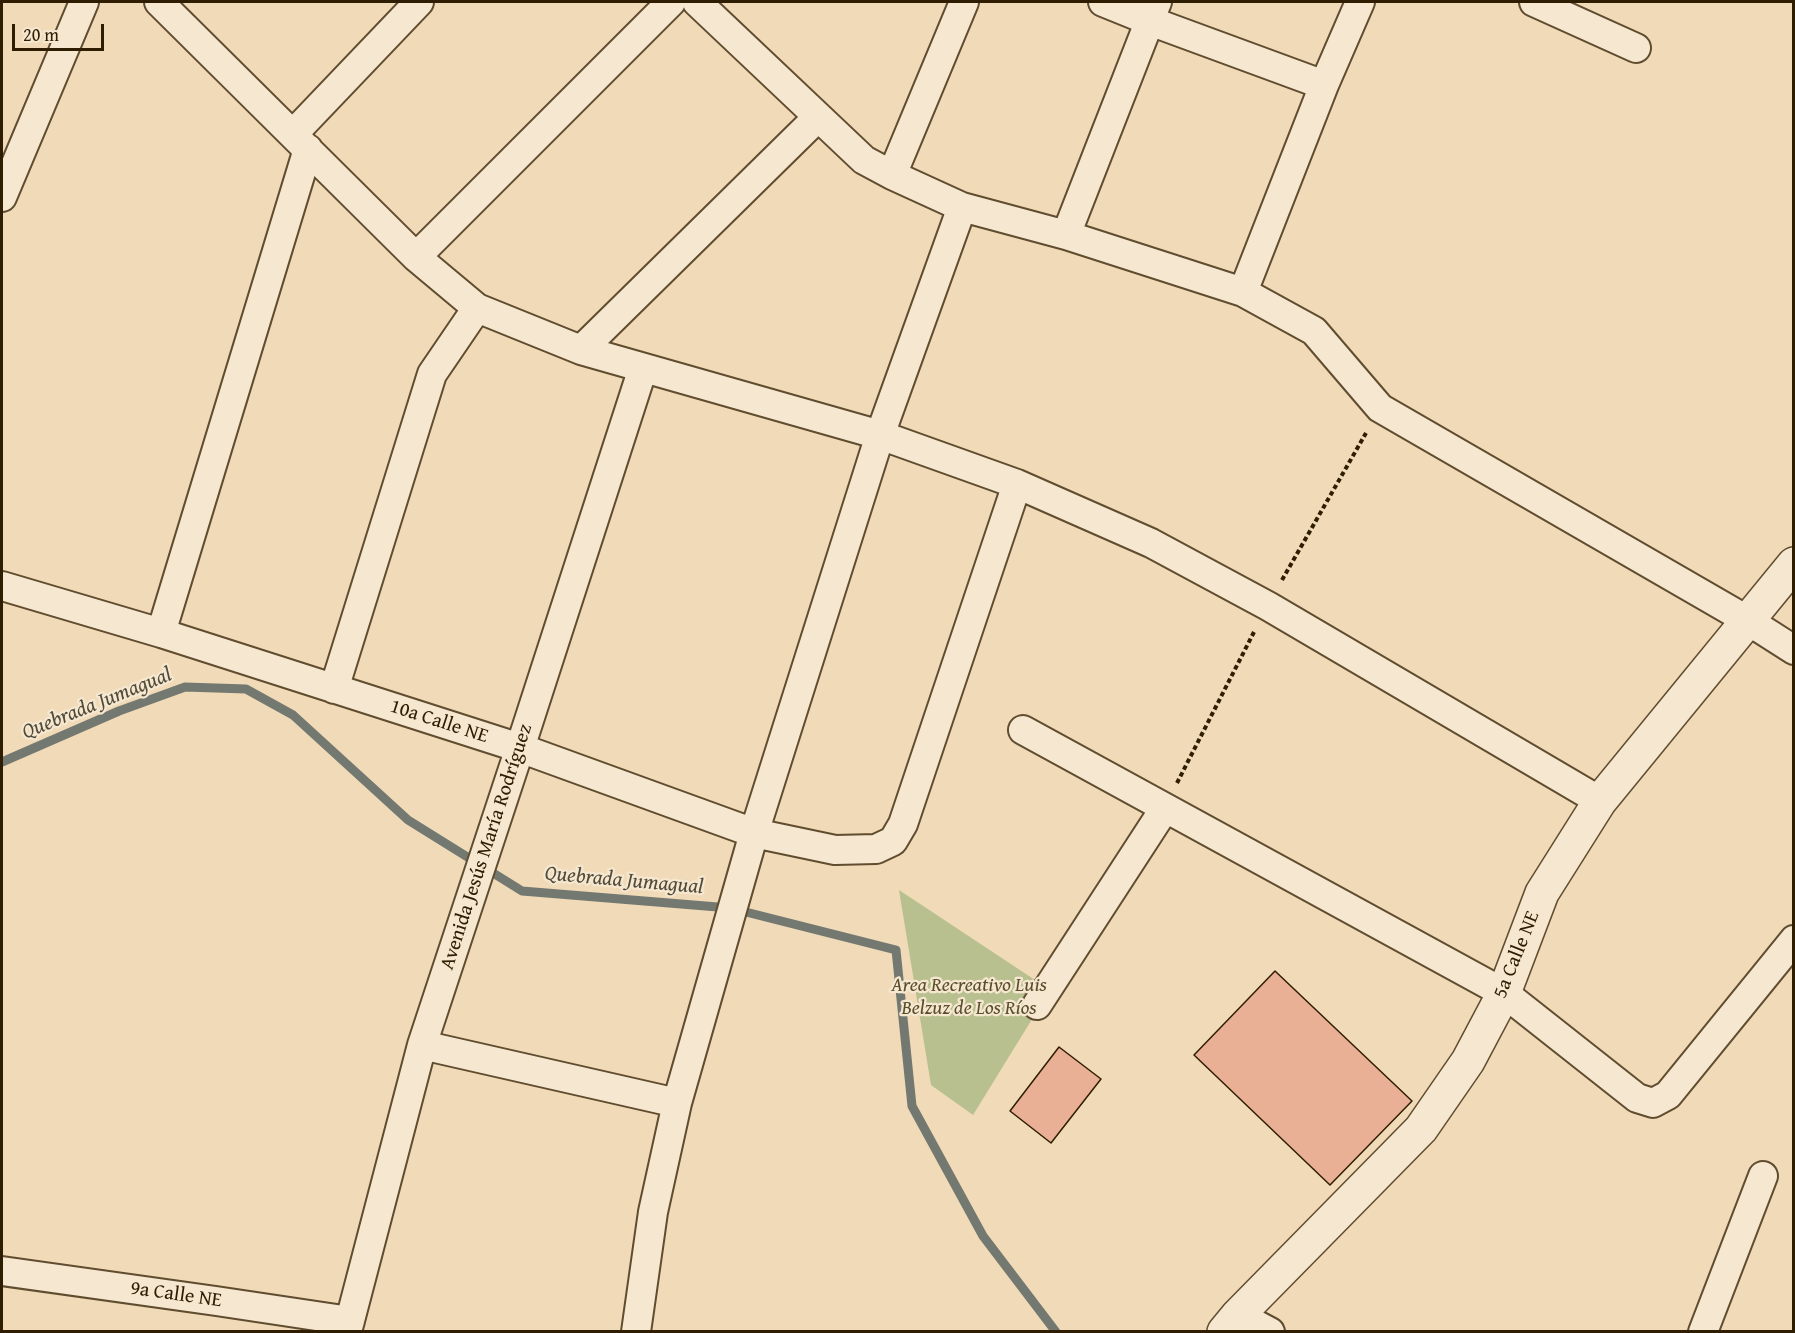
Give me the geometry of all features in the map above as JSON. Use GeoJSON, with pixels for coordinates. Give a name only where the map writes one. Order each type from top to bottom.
{"type":"FeatureCollection","features":[{"type":"Feature","properties":{"kind":"street"},"geometry":{"type":"LineString","coordinates":[[2,197],[84,2]]}},
{"type":"Feature","properties":{"kind":"street"},"geometry":{"type":"LineString","coordinates":[[161,633],[300,142],[419,2]]}},
{"type":"Feature","properties":{"kind":"street"},"geometry":{"type":"LineString","coordinates":[[416,257],[671,2]]}},
{"type":"Feature","properties":{"kind":"street"},"geometry":{"type":"LineString","coordinates":[[697,2],[864,160],[962,207],[1066,235],[1243,292],[1314,331],[1380,408],[1747,620],[1794,650]]}},
{"type":"Feature","properties":{"kind":"street"},"geometry":{"type":"LineString","coordinates":[[892,175],[964,2]]}},
{"type":"Feature","properties":{"kind":"street"},"geometry":{"type":"LineString","coordinates":[[1103,2],[1154,11],[1324,85]]}},
{"type":"Feature","properties":{"kind":"street"},"geometry":{"type":"LineString","coordinates":[[1243,292],[1324,85],[1360,2]]}},
{"type":"Feature","properties":{"kind":"street"},"geometry":{"type":"LineString","coordinates":[[1534,2],[1636,48]]}},
{"type":"Feature","properties":{"kind":"street"},"geometry":{"type":"LineString","coordinates":[[166,4],[416,257],[477,308],[581,350],[880,435],[1017,484],[1151,543],[1268,606],[1600,801]]}},
{"type":"Feature","properties":{"kind":"street"},"geometry":{"type":"LineString","coordinates":[[1066,235],[1154,11]]}},
{"type":"Feature","properties":{"kind":"street"},"geometry":{"type":"LineString","coordinates":[[581,350],[818,117]]}},
{"type":"Feature","properties":{"kind":"street"},"geometry":{"type":"LineString","coordinates":[[636,1332],[654,1212],[677,1103],[754,833],[880,435],[962,207]]}},
{"type":"Feature","properties":{"kind":"street"},"geometry":{"type":"LineString","coordinates":[[334,689],[432,374],[477,308]]}},
{"type":"Feature","properties":{"kind":"street","name":"Avenida Jesús María Rodríguez"},"geometry":{"type":"LineString","coordinates":[[349,1326],[422,1045],[643,368]]}},
{"type":"Feature","properties":{"kind":"street","name":"10a Calle NE"},"geometry":{"type":"LineString","coordinates":[[2,586],[161,633],[520,748],[754,833],[835,850],[876,849],[893,841],[903,824],[1017,484]]}},
{"type":"Feature","properties":{"kind":"street","name":"5a Calle NE"},"geometry":{"type":"LineString","coordinates":[[1231,1323],[1421,1129],[1468,1061],[1504,993],[1542,892],[1600,801],[1794,564]]}},
{"type":"Feature","properties":{"kind":"street"},"geometry":{"type":"LineString","coordinates":[[1023,730],[1504,993],[1637,1098],[1653,1103],[1668,1095],[1794,940]]}},
{"type":"Feature","properties":{"kind":"street"},"geometry":{"type":"LineString","coordinates":[[1036,1005],[1165,808]]}},
{"type":"Feature","properties":{"kind":"street"},"geometry":{"type":"LineString","coordinates":[[422,1045],[677,1103]]}},
{"type":"Feature","properties":{"kind":"street"},"geometry":{"type":"LineString","coordinates":[[1703,1332],[1763,1176]]}},
{"type":"Feature","properties":{"kind":"street","name":"9a Calle NE"},"geometry":{"type":"LineString","coordinates":[[2,1271],[216,1300],[349,1326]]}},
{"type":"Feature","properties":{"kind":"street"},"geometry":{"type":"LineString","coordinates":[[1231,1323],[1270,1332]]}},
{"type":"Feature","properties":{"kind":"green space","name":"Area Recreativo Luis Belzuz de Los Ríos"},"geometry":{"type":"Polygon","coordinates":[[[899,890],[1038,982],[1020,1007],[1034,1016],[973,1115],[931,1085],[899,890]]]}},
{"type":"Feature","properties":{"kind":"building"},"geometry":{"type":"Polygon","coordinates":[[[1275,971],[1412,1101],[1330,1185],[1194,1055],[1275,971]]]}},
{"type":"Feature","properties":{"kind":"building"},"geometry":{"type":"Polygon","coordinates":[[[1059,1047],[1101,1079],[1051,1143],[1010,1111],[1059,1047]]]}},
{"type":"Feature","properties":{"kind":"waterway","name":"Quebrada Jumagual"},"geometry":{"type":"LineString","coordinates":[[2,762],[119,711],[185,687],[246,689],[293,715],[408,820],[522,891],[730,908],[896,950],[912,1106],[983,1236],[1056,1332]]}}]}
